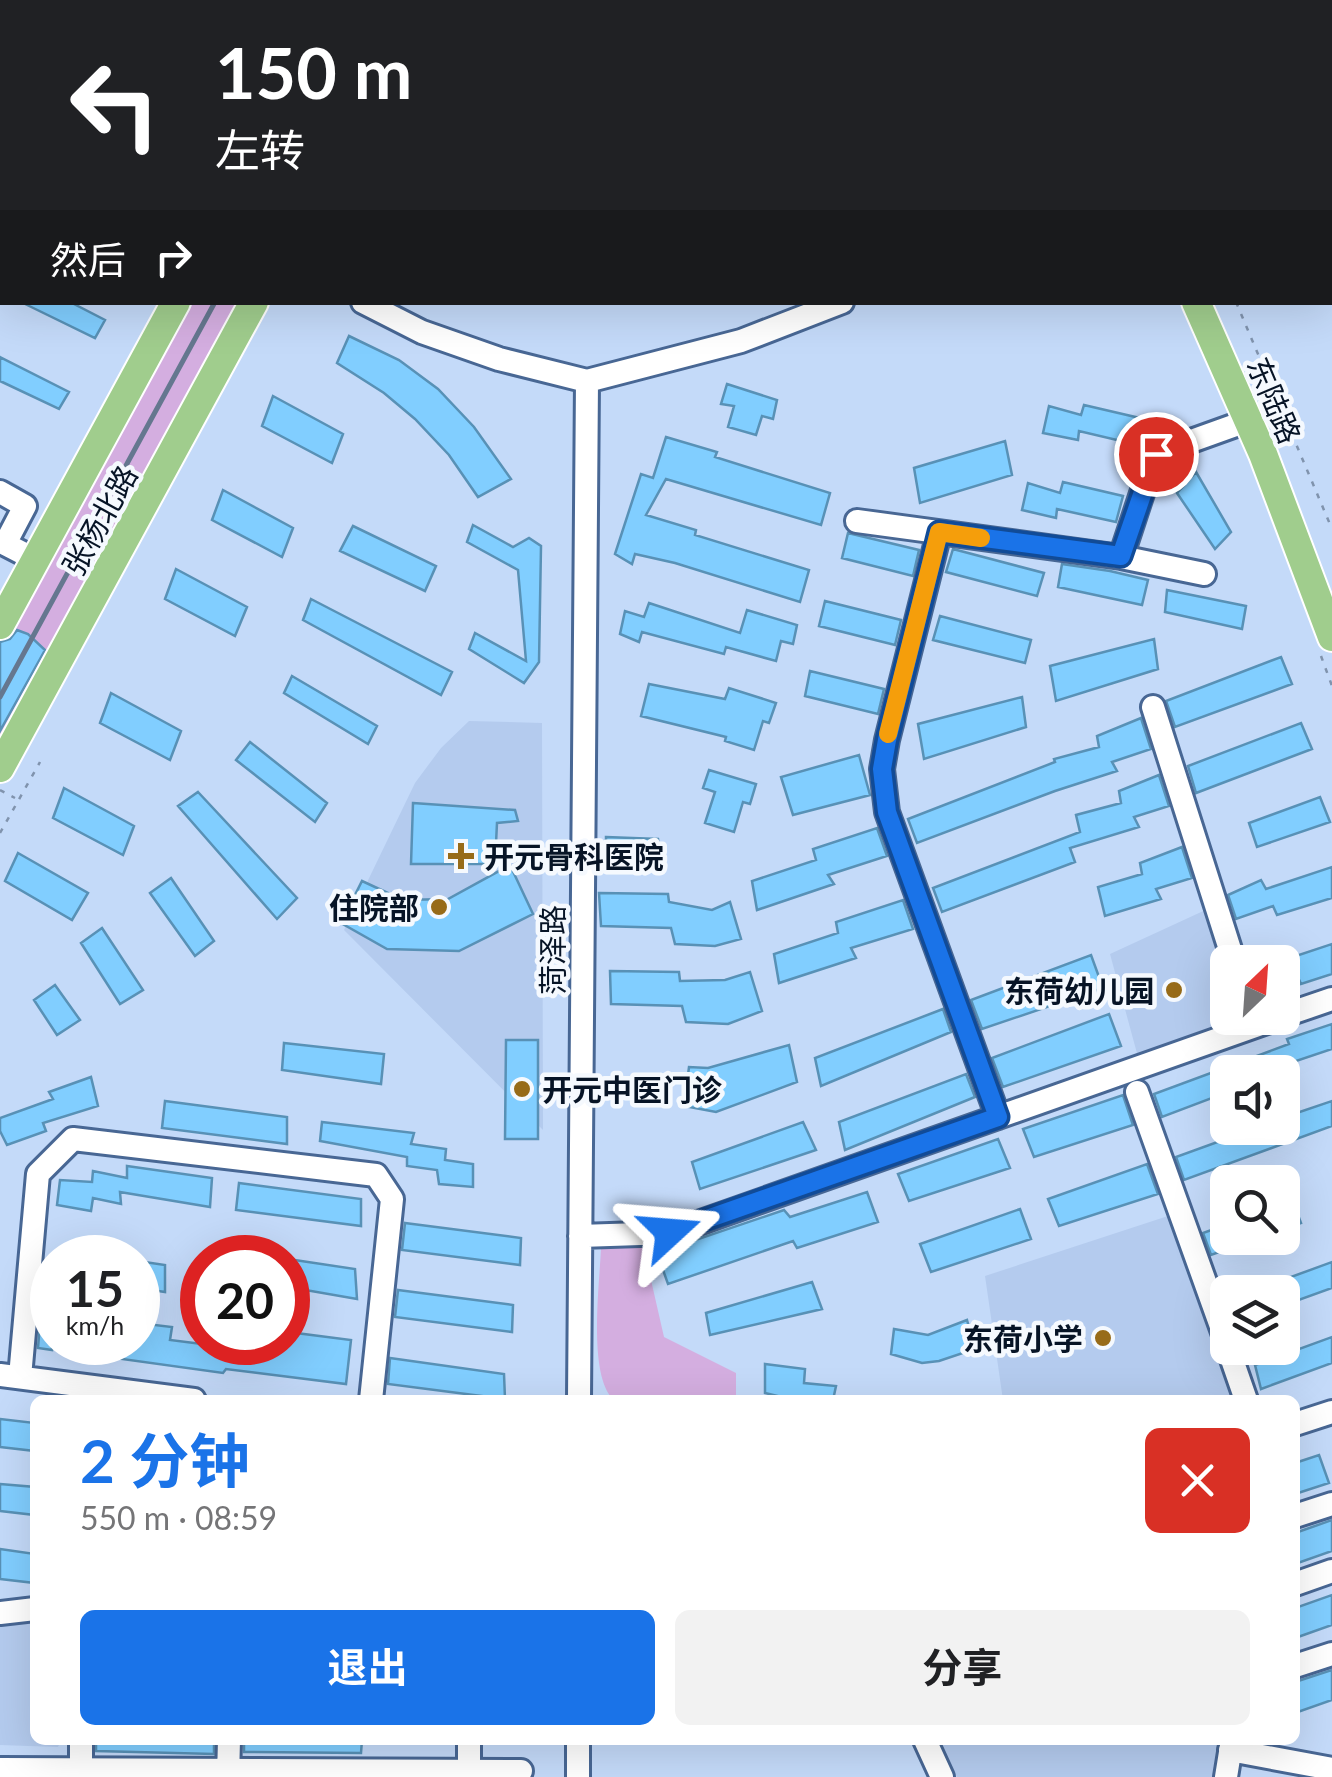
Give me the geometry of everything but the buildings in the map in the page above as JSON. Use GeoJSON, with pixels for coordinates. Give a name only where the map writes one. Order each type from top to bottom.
{"type":"FeatureCollection","features":[{"type":"Feature","properties":{"kind":"main road","name":"张杨北路"},"geometry":{"type":"LineString","coordinates":[[0,625],[174,305]]}},
{"type":"Feature","properties":{"kind":"main road","name":"张杨北路"},"geometry":{"type":"LineString","coordinates":[[0,768],[252,305]]}},
{"type":"Feature","properties":{"kind":"main road","name":"东陆路"},"geometry":{"type":"LineString","coordinates":[[1197,305],[1263,454],[1332,637]]}},
{"type":"Feature","properties":{"kind":"main road","name":"东陆路"},"geometry":{"type":"LineString","coordinates":[[1217,305],[1332,580]]}},
{"type":"Feature","properties":{"kind":"street"},"geometry":{"type":"LineString","coordinates":[[369,305],[422,332],[500,359],[587,380],[741,340],[834,305]]}},
{"type":"Feature","properties":{"kind":"street","name":"菏泽路"},"geometry":{"type":"LineString","coordinates":[[579,1395],[587,380]]}},
{"type":"Feature","properties":{"kind":"street"},"geometry":{"type":"LineString","coordinates":[[1121,556],[1156,454],[1232,426]]}},
{"type":"Feature","properties":{"kind":"street"},"geometry":{"type":"LineString","coordinates":[[0,492],[25,506],[5,544],[36,560]]}},
{"type":"Feature","properties":{"kind":"street"},"geometry":{"type":"LineString","coordinates":[[857,521],[1121,556],[1204,574]]}},
{"type":"Feature","properties":{"kind":"street"},"geometry":{"type":"LineString","coordinates":[[939,532],[882,769],[887,812],[998,1117]]}},
{"type":"Feature","properties":{"kind":"street"},"geometry":{"type":"LineString","coordinates":[[1153,706],[1229,945]]}},
{"type":"Feature","properties":{"kind":"street"},"geometry":{"type":"LineString","coordinates":[[1300,1010],[1332,998]]}},
{"type":"Feature","properties":{"kind":"street"},"geometry":{"type":"LineString","coordinates":[[580,1236],[670,1232],[1218,1035]]}},
{"type":"Feature","properties":{"kind":"street"},"geometry":{"type":"LineString","coordinates":[[1137,1092],[1210,1297]]}},
{"type":"Feature","properties":{"kind":"street"},"geometry":{"type":"LineString","coordinates":[[113,1395],[80,1393],[10,1376],[38,1174],[73,1139],[376,1175],[392,1199],[372,1395]]}},
{"type":"Feature","properties":{"kind":"street"},"geometry":{"type":"LineString","coordinates":[[1234,1365],[1244,1395]]}},
{"type":"Feature","properties":{"kind":"street"},"geometry":{"type":"LineString","coordinates":[[1300,1422],[1332,1412]]}},
{"type":"Feature","properties":{"kind":"street"},"geometry":{"type":"LineString","coordinates":[[1300,1514],[1332,1504]]}},
{"type":"Feature","properties":{"kind":"street"},"geometry":{"type":"LineString","coordinates":[[1300,1582],[1332,1572]]}},
{"type":"Feature","properties":{"kind":"street"},"geometry":{"type":"LineString","coordinates":[[0,1613],[30,1610]]}},
{"type":"Feature","properties":{"kind":"street"},"geometry":{"type":"LineString","coordinates":[[1300,1664],[1332,1654]]}},
{"type":"Feature","properties":{"kind":"street"},"geometry":{"type":"LineString","coordinates":[[81,1745],[81,1773]]}},
{"type":"Feature","properties":{"kind":"street"},"geometry":{"type":"LineString","coordinates":[[228,1774],[229,1745]]}},
{"type":"Feature","properties":{"kind":"street"},"geometry":{"type":"LineString","coordinates":[[469,1771],[470,1745]]}},
{"type":"Feature","properties":{"kind":"street"},"geometry":{"type":"LineString","coordinates":[[578,1745],[578,1777]]}},
{"type":"Feature","properties":{"kind":"street"},"geometry":{"type":"LineString","coordinates":[[927,1745],[942,1777]]}},
{"type":"Feature","properties":{"kind":"street"},"geometry":{"type":"LineString","coordinates":[[1226,1777],[1231,1745],[1332,1769]]}},
{"type":"Feature","properties":{"kind":"street"},"geometry":{"type":"LineString","coordinates":[[0,1769],[228,1774],[522,1771]]}},
{"type":"Feature","properties":{"kind":"path"},"geometry":{"type":"LineString","coordinates":[[1237,305],[1332,529]]}},
{"type":"Feature","properties":{"kind":"path"},"geometry":{"type":"LineString","coordinates":[[0,833],[40,762]]}},
{"type":"Feature","properties":{"kind":"path"},"geometry":{"type":"LineString","coordinates":[[0,790],[17,799]]}},
{"type":"Feature","properties":{"kind":"shaded area"},"geometry":{"type":"Polygon","coordinates":[[[192,305],[235,305],[0,738],[0,652],[192,305]]]}},
{"type":"Feature","properties":{"kind":"shaded area","name":"开元骨科医院"},"geometry":{"type":"Polygon","coordinates":[[[469,721],[542,723],[543,1130],[344,930],[415,783],[441,748],[469,721]]]}},
{"type":"Feature","properties":{"kind":"shaded area","name":"东荷幼儿园"},"geometry":{"type":"Polygon","coordinates":[[[1212,907],[1223,945],[1210,945],[1210,1031],[1138,1057],[1110,954],[1212,907]]]}},
{"type":"Feature","properties":{"kind":"shaded area","name":"东荷小学"},"geometry":{"type":"Polygon","coordinates":[[[1168,1216],[1210,1333],[1210,1365],[1221,1365],[1232,1395],[1002,1395],[985,1276],[1168,1216]]]}},
{"type":"Feature","properties":{"kind":"shaded area"},"geometry":{"type":"Polygon","coordinates":[[[643,1245],[664,1337],[736,1373],[736,1395],[611,1395],[600,1371],[598,1350],[601,1247],[643,1245]]]}},
{"type":"Feature","properties":{"kind":"shaded area"},"geometry":{"type":"Polygon","coordinates":[[[30,1623],[30,1745],[58,1747],[0,1745],[0,1625],[30,1623]]]}},
{"type":"Feature","properties":{"kind":"shaded area"},"geometry":{"type":"Polygon","coordinates":[[[941,1745],[1224,1745],[1217,1777],[957,1777],[941,1745]]]}},
{"type":"Feature","properties":{"kind":"railway"},"geometry":{"type":"LineString","coordinates":[[0,697],[213,305]]}},
{"type":"Feature","properties":{"kind":"slow traffic"},"geometry":{"type":"LineString","coordinates":[[888,734],[939,532],[981,538]]}},
{"type":"Feature","properties":{"kind":"place","name":"开元骨科医院"},"geometry":{"type":"Point","coordinates":[461,856]}},
{"type":"Feature","properties":{"kind":"place","name":"住院部"},"geometry":{"type":"Point","coordinates":[439,907]}},
{"type":"Feature","properties":{"kind":"place","name":"东荷幼儿园"},"geometry":{"type":"Point","coordinates":[1174,990]}},
{"type":"Feature","properties":{"kind":"place","name":"开元中医门诊"},"geometry":{"type":"Point","coordinates":[522,1089]}},
{"type":"Feature","properties":{"kind":"place","name":"东荷小学"},"geometry":{"type":"Point","coordinates":[1103,1338]}},
{"type":"Feature","properties":{"kind":"route"},"geometry":{"type":"LineString","coordinates":[[670,1232],[998,1117],[887,812],[882,769],[887,740],[939,532],[1121,556],[1156,454]]}}]}
